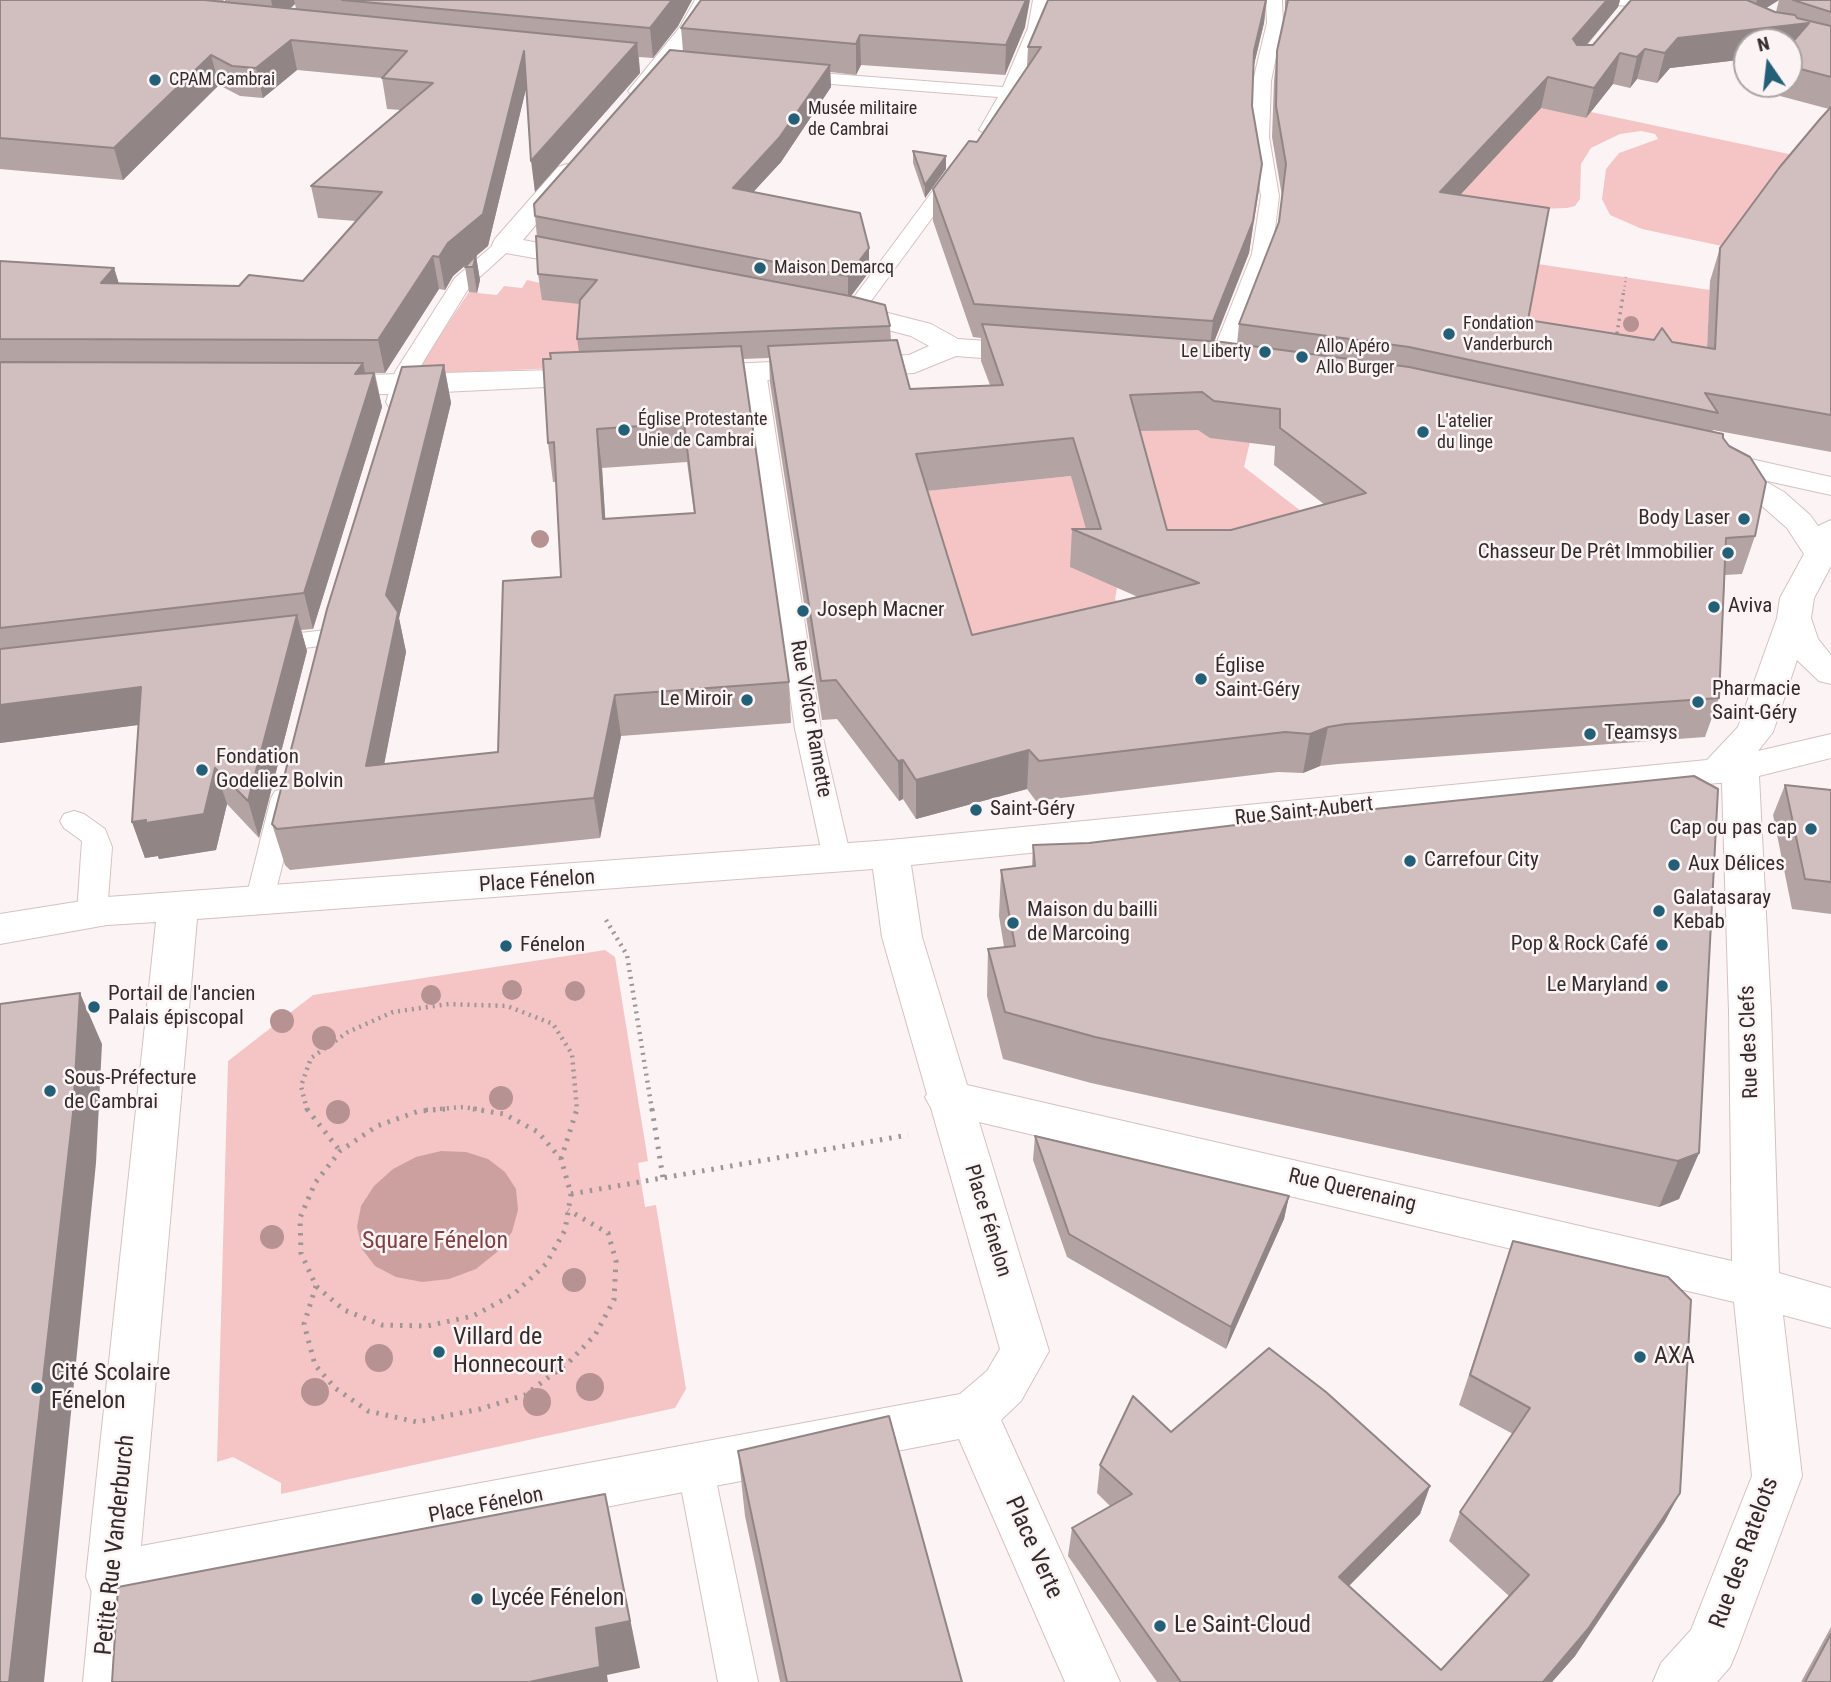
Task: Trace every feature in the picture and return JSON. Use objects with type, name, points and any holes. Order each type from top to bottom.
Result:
[{"type":"street","points":[[623,109],[668,65],[706,0]]},
{"type":"street","points":[[505,246],[586,151]]},
{"type":"street","points":[[505,246],[608,263]]},
{"type":"street","points":[[812,303],[921,330],[952,347],[1058,355]]},
{"type":"street","points":[[660,376],[915,364],[952,347]]},
{"type":"street","points":[[293,385],[402,385],[619,377]]},
{"type":"street","points":[[1733,779],[1755,732],[1794,618],[1797,598],[1822,558],[1799,522],[1773,499],[1690,454],[1831,485]]},
{"type":"street","points":[[1794,618],[1801,640],[1817,662],[1831,674]]},
{"type":"street","name":"Rue Saint-Aubert","points":[[890,854],[1733,779],[1831,746]]},
{"type":"street","name":"Rue des Clefs","points":[[1733,779],[1750,1012],[1756,1287]]},
{"type":"street","name":"Place Fénelon","points":[[0,929],[92,913],[890,854],[902,937],[1025,1351],[1004,1386],[972,1414],[112,1577]]},
{"type":"street","name":"Petite Rue Vanderburch","points":[[112,1577],[178,906]]},
{"type":"street","name":"Rue Querenaing","points":[[952,1112],[1756,1287],[1831,1308]]},
{"type":"street","name":"Rue des Ratelots","points":[[1680,1682],[1711,1648],[1777,1476],[1756,1287]]},
{"type":"street","name":"Place Verte","points":[[972,1414],[1093,1682]]},
{"type":"lane","points":[[853,312],[1001,112],[1036,28],[1041,0]]},
{"type":"lane","points":[[1218,368],[1262,254],[1270,196],[1260,136],[1262,80],[1275,23],[1274,0]]},
{"type":"lane","points":[[1619,22],[1626,1],[1686,9]]},
{"type":"lane","points":[[633,64],[668,65]]},
{"type":"lane","points":[[774,74],[1009,93]]},
{"type":"lane","points":[[390,425],[406,372],[462,282],[505,246]]},
{"type":"lane","name":"Rue Victor Ramette","points":[[755,373],[809,731],[837,858]]},
{"type":"lane","points":[[319,663],[334,611]]},
{"type":"lane","points":[[245,648],[326,638]]},
{"type":"lane","points":[[259,902],[292,769]]},
{"type":"lane","points":[[74,821],[94,836],[98,847],[92,913]]},
{"type":"lane","points":[[695,1466],[738,1682]]},
{"type":"lane","name":"Petite Rue Vanderburch","points":[[103,1682],[112,1577]]},
{"type":"path","points":[[1616,342],[1626,277]]},
{"type":"path","points":[[603,877],[605,918],[626,955],[663,1178]]},
{"type":"path","points":[[340,1151],[308,1113],[302,1086],[311,1058],[348,1032],[393,1012],[449,1004],[507,1006],[553,1024],[572,1054],[577,1109],[561,1159]]},
{"type":"path","points":[[463,1107],[504,1114],[538,1132],[561,1159],[568,1175],[571,1194],[565,1230],[546,1264],[514,1294],[473,1316],[427,1326],[382,1325],[344,1310],[316,1286],[301,1253],[300,1218],[314,1183],[340,1151],[377,1126],[419,1111],[463,1107]]},
{"type":"path","points":[[571,1194],[663,1178],[952,1112]]},
{"type":"path","points":[[316,1286],[304,1324],[315,1365],[335,1388],[368,1411],[417,1422],[480,1409],[525,1395],[569,1362],[595,1335],[614,1300],[616,1261],[608,1233],[568,1210]]},
{"type":"green space","points":[[1540,107],[1586,118],[1591,112],[1803,157],[1736,249],[1642,229],[1610,215],[1602,199],[1606,169],[1619,153],[1658,139],[1655,134],[1641,131],[1620,134],[1591,148],[1581,164],[1580,199],[1575,206],[1540,209],[1445,192]]},
{"type":"green space","points":[[1538,264],[1710,290],[1705,383],[1520,354]]},
{"type":"green space","points":[[527,280],[608,298],[581,367],[419,374],[416,371],[469,292],[497,295],[504,286],[522,288]]},
{"type":"green space","points":[[1185,425],[1252,434],[1244,467],[1336,538],[1117,588],[1115,599],[1125,609],[974,679],[916,492],[1071,476],[1127,432]]},
{"type":"green space","name":"Square Fénelon","points":[[605,950],[615,957],[648,1161],[638,1163],[645,1207],[656,1205],[686,1389],[675,1408],[281,1494],[281,1483],[233,1457],[217,1462],[228,1061],[313,995]]},
{"type":"shaded area","points":[[441,1151],[466,1152],[488,1159],[505,1172],[516,1189],[518,1210],[512,1232],[497,1252],[476,1269],[449,1279],[422,1282],[396,1277],[375,1266],[362,1249],[357,1227],[361,1206],[374,1186],[393,1169],[416,1157]]},
{"type":"building","points":[[0,0],[204,0],[637,43],[531,161],[524,51],[483,214],[448,243],[439,257],[433,256],[378,340],[0,339],[0,261],[114,268],[101,283],[239,286],[249,275],[303,281],[382,192],[311,186],[433,83],[382,78],[407,51],[291,40],[256,68],[232,66],[211,55],[114,148],[0,138]]},
{"type":"building","points":[[342,0],[672,0],[650,28]]},
{"type":"building","points":[[701,0],[1026,0],[1006,45],[860,35],[856,44],[681,28]]},
{"type":"building","points":[[1048,0],[1266,0],[1254,51],[1252,106],[1262,164],[1253,221],[1213,321],[974,304],[933,189],[969,141],[977,142],[1041,47],[1028,47]]},
{"type":"building","points":[[1288,0],[1607,0],[1573,39],[1577,45],[1593,45],[1631,0],[1747,0],[1775,12],[1831,26],[1831,77],[1803,70],[1803,30],[1809,23],[1765,28],[1733,28],[1733,32],[1678,38],[1665,53],[1645,49],[1637,57],[1620,53],[1594,88],[1548,77],[1440,192],[1549,208],[1528,320],[1654,340],[1662,328],[1672,342],[1715,349],[1720,248],[1779,168],[1831,107],[1831,415],[1705,393],[1718,413],[1409,347],[1239,324],[1279,222],[1286,164],[1276,106],[1277,51]]},
{"type":"building","points":[[1793,0],[1831,0],[1831,12]]},
{"type":"building","points":[[670,50],[830,65],[779,138],[733,188],[860,213],[869,248],[848,276],[535,216],[534,204]]},
{"type":"building","points":[[913,151],[946,156],[925,185]]},
{"type":"building","points":[[536,236],[850,296],[885,305],[890,326],[577,339],[580,300],[597,280],[538,274]]},
{"type":"building","points":[[476,255],[473,267],[465,267]]},
{"type":"building","points":[[982,324],[1222,342],[1409,367],[1723,434],[1729,446],[1750,457],[1766,482],[1755,536],[1726,538],[1719,698],[1346,724],[1310,734],[1285,732],[1039,761],[1029,750],[916,780],[903,760],[898,761],[836,680],[821,681],[768,346],[897,340],[910,389],[1003,385]],"holes":[[[1202,392],[1214,401],[1280,409],[1280,428],[1366,493],[1231,530],[1167,530],[1130,395]],[[1073,438],[1101,529],[1072,529],[1199,583],[972,635],[916,454]]]},
{"type":"building","points":[[741,346],[789,682],[615,695],[594,798],[277,829],[272,824],[327,609],[402,367],[444,365],[386,595],[398,612],[366,766],[498,752],[503,581],[561,577],[554,442],[548,443],[543,359],[551,359],[550,353]],"holes":[[[684,423],[695,513],[603,519],[597,429]]]},
{"type":"building","points":[[0,362],[363,363],[355,374],[374,373],[304,593],[0,628]]},
{"type":"building","points":[[297,615],[248,801],[215,768],[204,814],[146,823],[146,820],[132,822],[141,687],[0,705],[0,649]]},
{"type":"building","points":[[1694,776],[1718,789],[1699,1153],[1678,1161],[1095,1037],[1005,1012],[988,949],[1015,946],[1001,870],[1035,866],[1033,845],[1089,843],[1317,815]]},
{"type":"building","points":[[1785,785],[1831,790],[1831,882],[1805,879]]},
{"type":"building","points":[[80,993],[73,1113],[9,1682],[0,1682],[0,1004]]},
{"type":"building","points":[[1035,1136],[1289,1196],[1231,1327],[1069,1234]]},
{"type":"building","points":[[1513,1241],[1668,1277],[1691,1300],[1680,1493],[1588,1629],[1543,1682],[1181,1682],[1072,1528],[1132,1494],[1100,1465],[1133,1396],[1171,1432],[1269,1348],[1326,1392],[1430,1486],[1339,1577],[1441,1670],[1529,1575],[1460,1512],[1530,1408],[1470,1375]]},
{"type":"building","points":[[889,1416],[962,1682],[787,1682],[738,1451]]},
{"type":"building","name":"Lycée Fénelon","points":[[605,1494],[630,1621],[596,1628],[600,1667],[529,1682],[112,1682],[118,1587]]},
{"type":"building","points":[[1831,1634],[1831,1682],[1805,1682]]},
{"type":"place","name":"CPAM Cambrai","points":[[155,80]]},
{"type":"place","name":"Musée militaire de Cambrai","points":[[794,119]]},
{"type":"place","name":"Maison Demarcq","points":[[760,268]]},
{"type":"place","name":"Fondation Vanderburch","points":[[1449,334]]},
{"type":"place","name":"Le Liberty","points":[[1265,352]]},
{"type":"place","name":"Allo Apéro Allo Burger","points":[[1302,357]]},
{"type":"place","name":"Église Protestante Unie de Cambrai","points":[[624,430]]},
{"type":"place","name":"L'atelier du linge","points":[[1423,432]]},
{"type":"place","name":"Body Laser","points":[[1744,519]]},
{"type":"place","name":"Chasseur De Prêt Immobilier","points":[[1728,553]]},
{"type":"place","name":"Aviva","points":[[1714,607]]},
{"type":"place","name":"Joseph Macner","points":[[803,611]]},
{"type":"place","name":"Église Saint-Géry","points":[[1201,679]]},
{"type":"place","name":"Le Miroir","points":[[747,700]]},
{"type":"place","name":"Pharmacie Saint-Géry","points":[[1698,702]]},
{"type":"place","name":"Teamsys","points":[[1590,734]]},
{"type":"place","name":"Fondation Godeliez Bolvin","points":[[202,770]]},
{"type":"place","name":"Saint-Géry","points":[[976,810]]},
{"type":"place","name":"Cap ou pas cap","points":[[1811,829]]},
{"type":"place","name":"Carrefour City","points":[[1410,861]]},
{"type":"place","name":"Aux Délices","points":[[1674,865]]},
{"type":"place","name":"Galatasaray Kebab","points":[[1659,911]]},
{"type":"place","name":"Maison du bailli de Marcoing","points":[[1013,923]]},
{"type":"place","name":"Pop & Rock Café","points":[[1662,945]]},
{"type":"place","name":"Fénelon","points":[[506,946]]},
{"type":"place","name":"Le Maryland","points":[[1662,986]]},
{"type":"place","name":"Portail de l'ancien Palais épiscopal","points":[[94,1007]]},
{"type":"place","name":"Sous-Préfecture de Cambrai","points":[[50,1091]]},
{"type":"place","name":"Villard de Honnecourt","points":[[439,1352]]},
{"type":"place","name":"AXA","points":[[1640,1357]]},
{"type":"place","name":"Cité Scolaire Fénelon","points":[[37,1388]]},
{"type":"place","name":"Lycée Fénelon","points":[[477,1599]]},
{"type":"place","name":"Le Saint-Cloud","points":[[1160,1626]]}]
